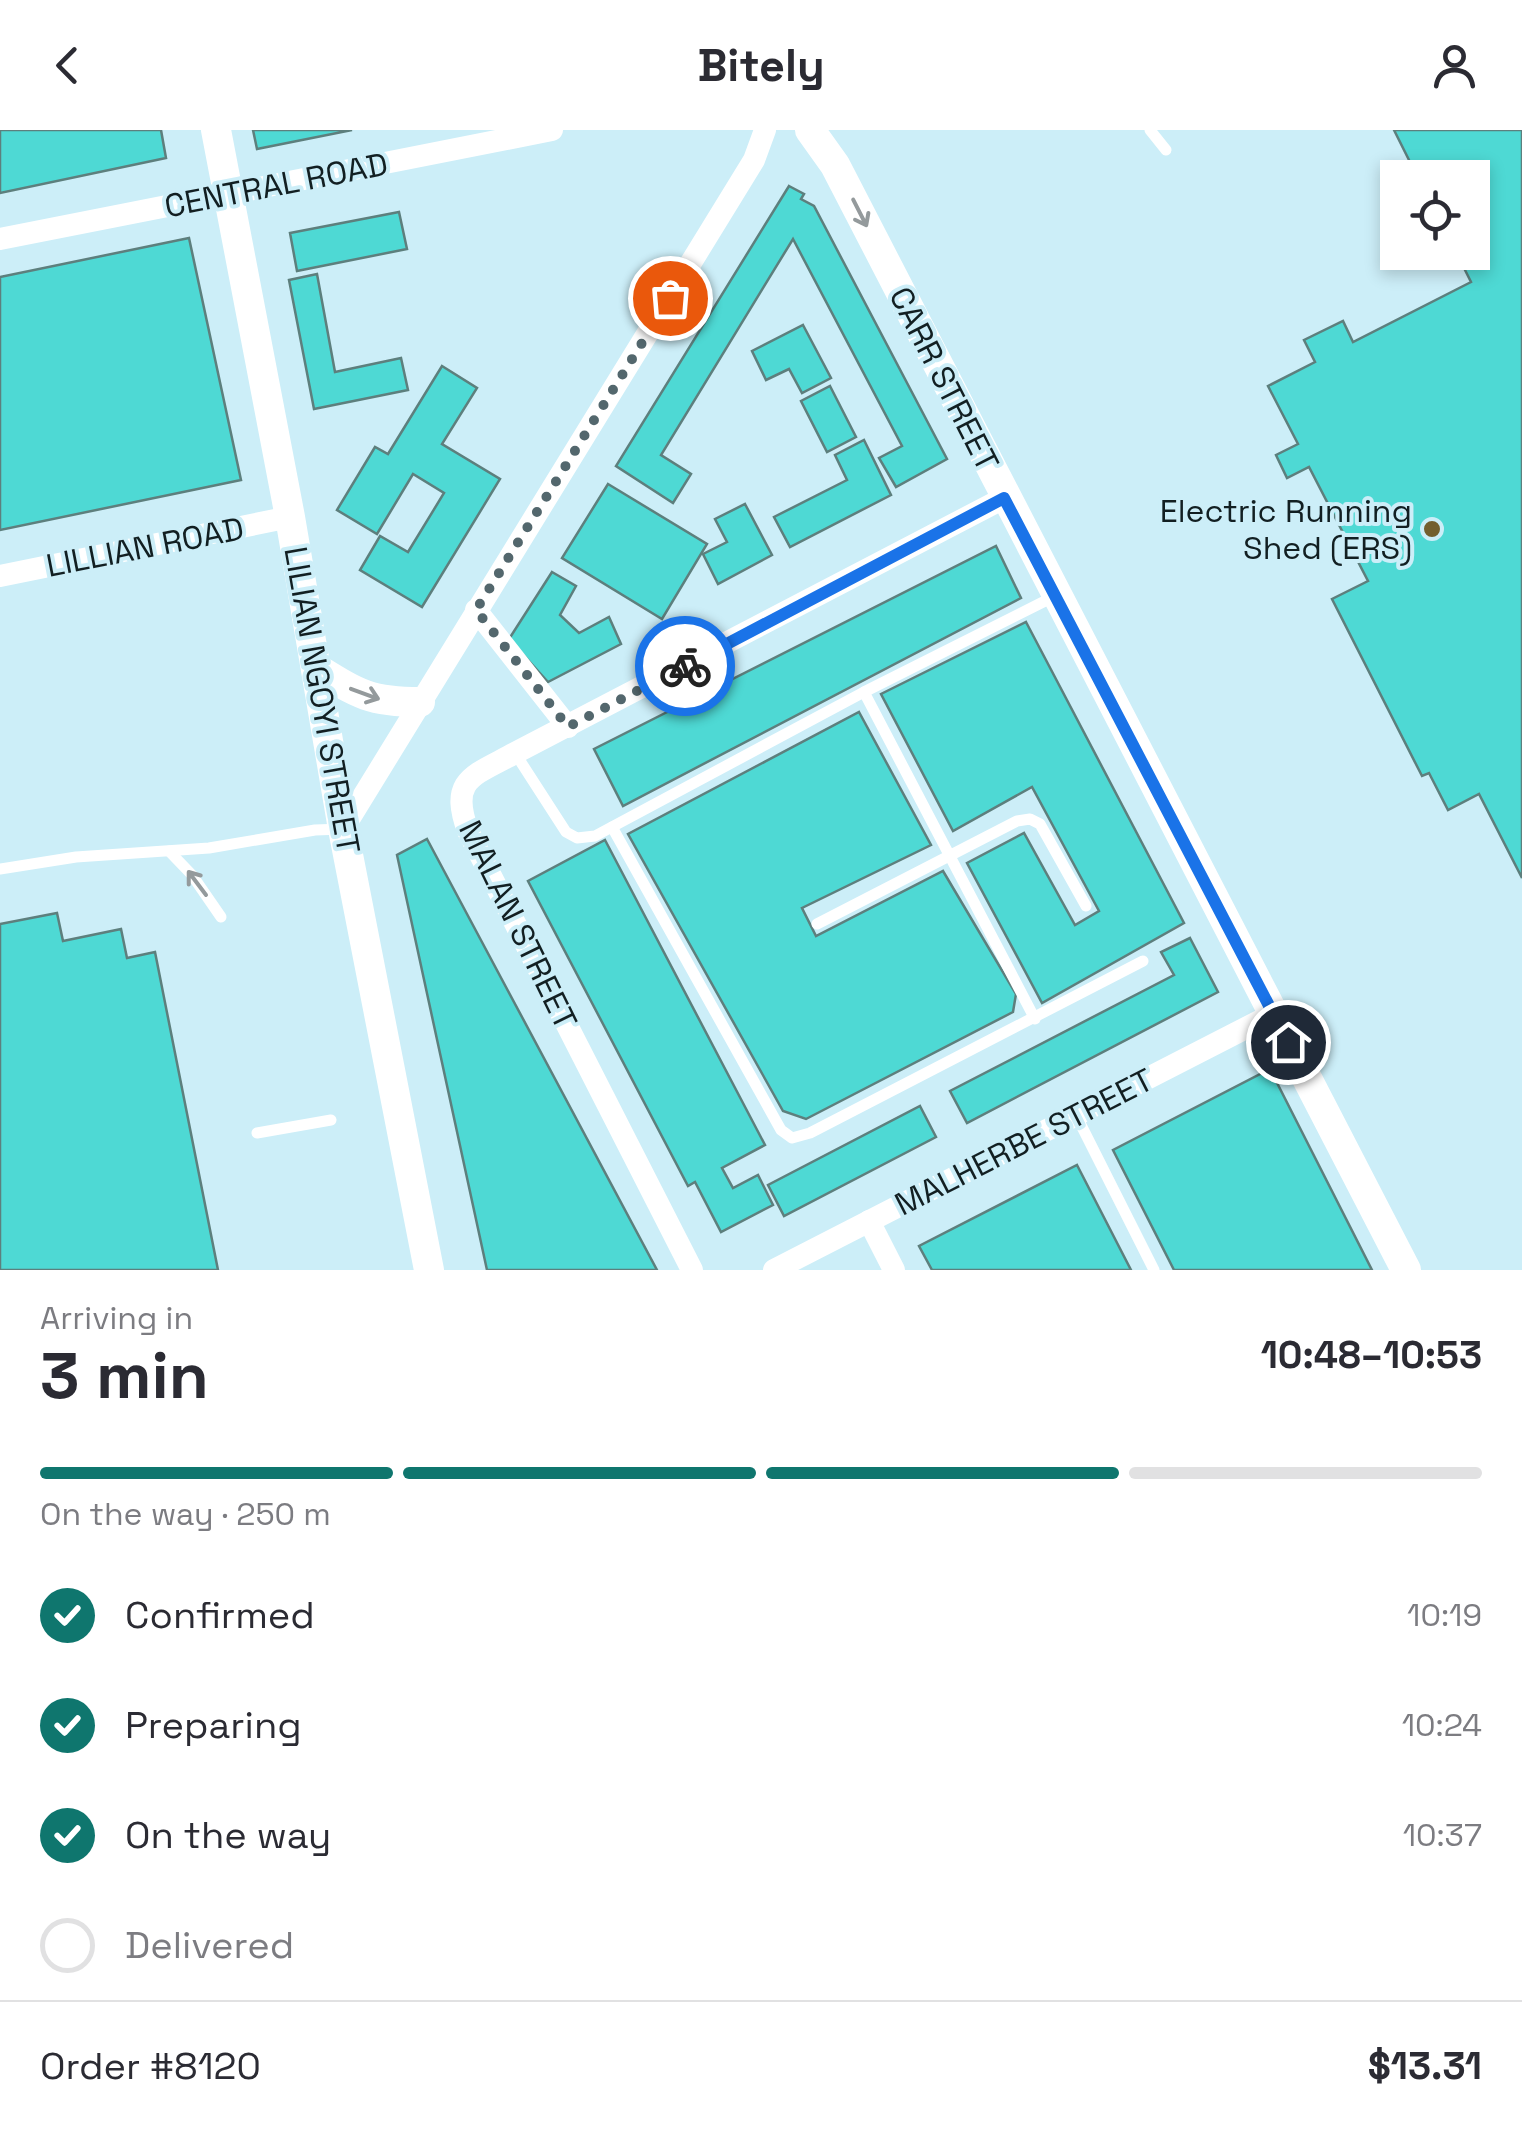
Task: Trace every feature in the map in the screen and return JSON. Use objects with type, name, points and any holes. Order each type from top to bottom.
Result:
[{"type":"street","name":"LILIAN NGOYI STREET","points":[[216,130],[290,517],[343,829],[429,1270]]},
{"type":"street","points":[[343,829],[754,160],[765,130]]},
{"type":"street","name":"CARR STREET","points":[[810,130],[835,165],[995,503],[1055,596],[1406,1270]]},
{"type":"street","name":"CENTRAL ROAD","points":[[0,240],[539,131]]},
{"type":"street","name":"MALAN STREET","points":[[692,1270],[468,832],[459,806],[464,786],[474,775],[995,503]]},
{"type":"street","name":"LILLIAN ROAD","points":[[0,576],[290,517]]},
{"type":"street","points":[[476,610],[568,727]]},
{"type":"street","points":[[316,668],[374,700],[420,702]]},
{"type":"street","name":"MALHERBE STREET","points":[[774,1270],[1273,1014]]},
{"type":"street","points":[[869,1221],[894,1270]]},
{"type":"lane","points":[[1150,130],[1166,150]]},
{"type":"lane","points":[[515,754],[566,832],[577,838],[595,836],[864,692],[1055,596]]},
{"type":"lane","points":[[864,692],[1035,1018]]},
{"type":"lane","points":[[818,924],[949,854],[1017,821],[1030,819],[1040,824],[1086,906]]},
{"type":"lane","points":[[612,827],[781,1130],[792,1138],[810,1133],[1143,962]]},
{"type":"lane","points":[[0,869],[76,856],[170,851],[343,829]]},
{"type":"lane","points":[[170,851],[192,874],[221,917]]},
{"type":"lane","points":[[1076,1115],[1154,1270]]},
{"type":"lane","points":[[258,1133],[331,1120]]},
{"type":"building","points":[[0,130],[161,130],[166,158],[0,193]]},
{"type":"building","points":[[253,130],[352,130],[257,149]]},
{"type":"building","name":"Electric Running Shed (ERS)","points":[[1394,130],[1522,130],[1522,878],[1479,794],[1448,810],[1429,773],[1422,776],[1332,599],[1368,581],[1309,467],[1287,478],[1276,455],[1298,444],[1268,386],[1315,362],[1304,340],[1343,321],[1353,342],[1471,282],[1465,270],[1490,270],[1490,160],[1409,160]]},
{"type":"building","points":[[789,186],[804,194],[801,199],[814,206],[947,459],[896,487],[879,458],[902,446],[793,239],[661,455],[691,474],[673,503],[616,466]]},
{"type":"building","points":[[399,212],[407,249],[297,271],[290,233]]},
{"type":"building","points":[[189,238],[241,480],[0,530],[0,277]]},
{"type":"building","points":[[317,274],[335,372],[401,358],[408,390],[314,409],[289,280]]},
{"type":"building","points":[[803,325],[831,378],[802,393],[789,369],[766,380],[752,351]]},
{"type":"building","points":[[442,366],[477,388],[442,444],[500,479],[422,607],[360,570],[380,536],[408,552],[444,493],[413,474],[377,534],[337,510],[375,447],[388,454]]},
{"type":"building","points":[[830,386],[856,437],[827,452],[801,401]]},
{"type":"building","points":[[864,440],[891,495],[790,547],[774,517],[847,480],[835,455]]},
{"type":"building","points":[[608,484],[707,544],[662,619],[562,558]]},
{"type":"building","points":[[745,504],[772,555],[718,584],[703,554],[727,542],[715,519]]},
{"type":"building","points":[[996,546],[1021,598],[623,806],[594,749]]},
{"type":"building","points":[[552,572],[576,586],[560,615],[579,633],[609,617],[621,644],[548,682],[509,639]]},
{"type":"building","points":[[1026,622],[1184,923],[1042,1003],[967,863],[1024,833],[1075,925],[1099,911],[1032,787],[953,831],[881,694]]},
{"type":"building","points":[[859,712],[931,845],[802,908],[816,936],[943,871],[1016,994],[1013,1012],[806,1119],[783,1111],[628,834]]},
{"type":"building","points":[[427,839],[657,1270],[487,1270],[397,855]]},
{"type":"building","points":[[605,840],[765,1145],[722,1168],[733,1188],[758,1175],[773,1205],[721,1232],[695,1182],[688,1186],[528,881]]},
{"type":"building","points":[[57,913],[63,941],[121,929],[127,958],[155,952],[218,1270],[0,1270],[0,924]]},
{"type":"building","points":[[1190,938],[1218,992],[967,1123],[950,1091],[1174,975],[1161,952]]},
{"type":"building","points":[[1270,1069],[1372,1270],[1174,1270],[1113,1150]]},
{"type":"building","points":[[920,1106],[936,1137],[784,1216],[768,1185]]},
{"type":"building","points":[[1077,1165],[1131,1270],[932,1270],[919,1246]]},
{"type":"way so far","points":[[670,298],[476,610],[568,727],[685,666]]},
{"type":"place","name":"Electric Running Shed (ERS)","points":[[1432,529]]},
{"type":"route","points":[[685,666],[1004,498],[1288,1042]]}]
